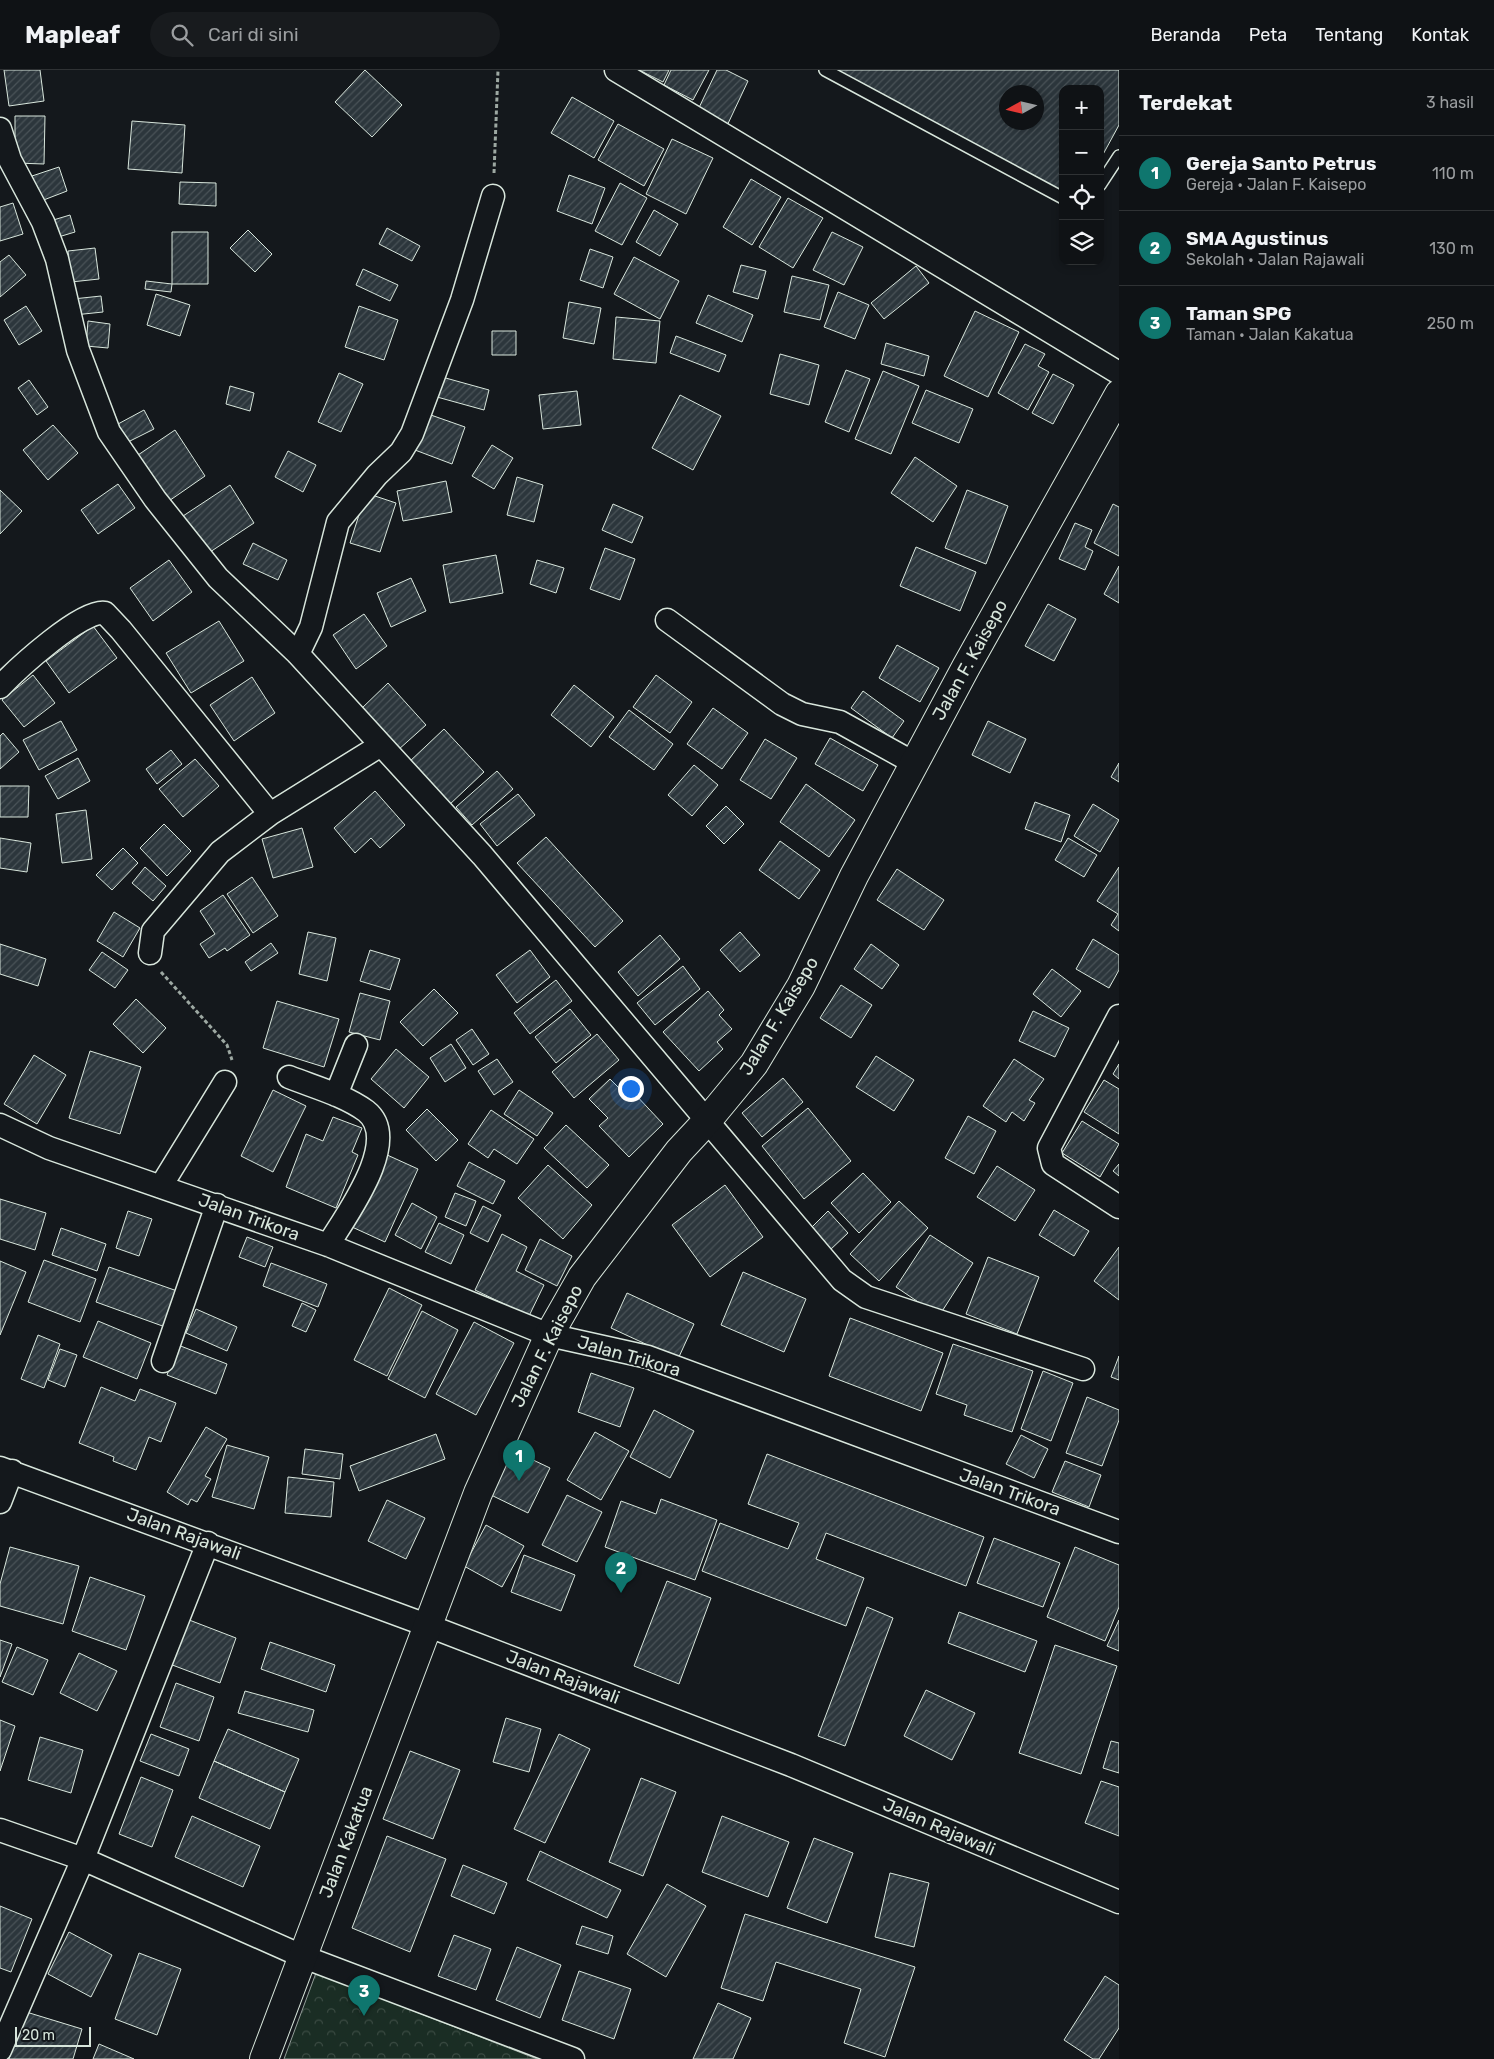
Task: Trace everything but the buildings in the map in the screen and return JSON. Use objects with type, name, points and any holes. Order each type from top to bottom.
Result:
[{"type":"street","points":[[616,70],[1119,372]]},
{"type":"street","points":[[0,129],[10,160],[43,222],[57,259],[78,350],[109,432],[155,499],[218,578],[298,654],[482,855],[842,1280],[866,1297],[1083,1369]]},
{"type":"street","points":[[298,654],[311,627],[338,522],[377,475],[401,452],[412,434],[462,300],[493,196]]},
{"type":"street","name":"Jalan F. Kaisepo","points":[[429,1626],[478,1493],[550,1335],[582,1277],[679,1150],[707,1121],[754,1064],[801,986],[854,876],[914,763],[1119,394]]},
{"type":"street","points":[[0,687],[75,623],[92,614],[105,613],[121,630],[270,814]]},
{"type":"street","points":[[667,620],[782,704],[802,714],[840,722],[914,763]]},
{"type":"street","points":[[150,953],[153,931],[220,852],[270,814],[381,745]]},
{"type":"street","points":[[1119,1016],[1049,1148],[1053,1164],[1119,1207]]},
{"type":"street","points":[[336,1095],[356,1045]]},
{"type":"street","points":[[288,1077],[336,1095],[367,1112],[377,1125],[379,1147],[362,1189],[328,1245]]},
{"type":"street","points":[[161,1186],[225,1082]]},
{"type":"street","name":"Jalan Trikora","points":[[0,1125],[49,1148],[328,1245],[550,1335],[648,1357],[1119,1532]]},
{"type":"street","points":[[163,1361],[217,1205]]},
{"type":"street","points":[[0,1502],[6,1469]]},
{"type":"street","name":"Jalan Rajawali","points":[[6,1469],[429,1626],[790,1765],[1119,1902]]},
{"type":"street","points":[[0,2050],[84,1859],[208,1543]]},
{"type":"street","name":"Jalan Kakatua","points":[[264,2059],[429,1626]]},
{"type":"street","points":[[0,1830],[84,1859],[304,1957],[573,2059]]},
{"type":"lane","points":[[825,70],[1059,196]]},
{"type":"lane","points":[[1104,179],[1119,156]]},
{"type":"path","points":[[493,196],[498,70]]},
{"type":"path","points":[[150,953],[156,966],[227,1045],[233,1071],[225,1082]]},
{"type":"green space","points":[[316,1973],[537,2059],[284,2059]]},
{"type":"place","name":"Gereja Santo Petrus","points":[[519,1481]]},
{"type":"place","name":"SMA Agustinus","points":[[621,1593]]},
{"type":"place","name":"Taman SPG","points":[[364,2016]]}]
